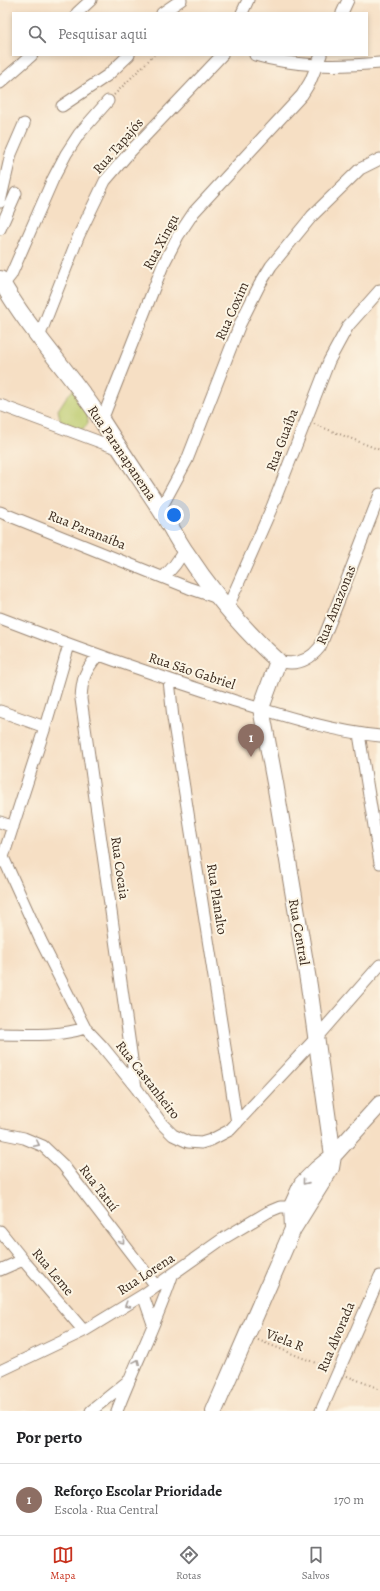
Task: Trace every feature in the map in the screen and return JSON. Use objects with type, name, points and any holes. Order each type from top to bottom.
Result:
[{"type":"street","points":[[78,12],[91,0]]},
{"type":"street","points":[[163,12],[181,0]]},
{"type":"street","points":[[242,12],[248,0]]},
{"type":"street","points":[[342,12],[348,0]]},
{"type":"street","points":[[0,83],[31,56]]},
{"type":"street","points":[[62,106],[108,74],[128,56]]},
{"type":"street","name":"Rua Tapajós","points":[[39,337],[79,235],[105,181],[219,56]]},
{"type":"street","points":[[259,56],[280,62],[316,66],[380,63]]},
{"type":"street","name":"Rua Xingu","points":[[102,420],[163,265],[178,236],[194,212],[302,95],[310,82],[321,56]]},
{"type":"street","points":[[2,282],[11,275],[53,178],[66,154],[79,134],[108,101]]},
{"type":"street","points":[[0,202],[11,154],[24,124]]},
{"type":"street","name":"Rua Coxim","points":[[160,510],[187,460],[240,324],[260,284],[272,266],[312,216],[360,169],[380,159]]},
{"type":"street","points":[[0,229],[16,193]]},
{"type":"street","name":"Rua Paranapanema","points":[[2,282],[39,337],[67,371],[102,420],[184,550],[223,604],[258,643],[278,661]]},
{"type":"street","name":"Rua Guaíba","points":[[223,604],[272,507],[320,382],[340,339],[348,326],[380,290]]},
{"type":"street","points":[[0,405],[119,449]]},
{"type":"street","name":"Rua Amazonas","points":[[278,661],[296,663],[315,654],[320,647],[337,607],[380,494]]},
{"type":"street","name":"Rua Paranaíba","points":[[0,512],[164,577],[223,604]]},
{"type":"street","points":[[164,577],[177,563],[184,550]]},
{"type":"street","name":"Rua São Gabriel","points":[[0,618],[69,645],[169,680],[318,725],[359,734],[379,734]]},
{"type":"street","points":[[1,860],[46,727],[69,645]]},
{"type":"street","name":"Rua Cocaia","points":[[98,655],[84,674],[81,699],[137,1089]]},
{"type":"street","points":[[261,708],[278,661]]},
{"type":"street","name":"Rua Planalto","points":[[169,680],[174,725],[237,1122]]},
{"type":"street","name":"Rua Central","points":[[261,708],[309,986],[333,1156]]},
{"type":"street","points":[[0,711],[46,727]]},
{"type":"street","points":[[359,734],[378,837],[380,863]]},
{"type":"street","points":[[0,822],[13,827]]},
{"type":"street","name":"Rua Castanheiro","points":[[1,860],[85,1028],[102,1046],[137,1089],[162,1124],[173,1135],[188,1142],[201,1143],[211,1140],[222,1135],[237,1122],[316,1038],[380,966]]},
{"type":"street","points":[[0,1034],[53,1035],[85,1028]]},
{"type":"street","points":[[214,1411],[248,1336],[293,1229],[299,1207],[331,1168],[333,1156],[380,1104]]},
{"type":"street","name":"Rua Tatuí","points":[[0,1133],[24,1138],[43,1146],[63,1165],[156,1286]]},
{"type":"street","name":"Rua Lorena","points":[[0,1371],[84,1331],[143,1295],[222,1240],[268,1212],[280,1207],[299,1207]]},
{"type":"street","name":"Rua Leme","points":[[0,1231],[84,1331]]},
{"type":"street","points":[[0,1270],[23,1260]]},
{"type":"street","points":[[117,1411],[128,1381],[163,1302],[172,1276]]},
{"type":"street","name":"Rua Alvorada","points":[[321,1411],[380,1276]]},
{"type":"street","points":[[143,1295],[153,1324]]},
{"type":"street","points":[[91,1411],[128,1381]]},
{"type":"path","points":[[108,101],[153,56]]},
{"type":"path","points":[[306,421],[380,450]]},
{"type":"path","name":"Viela R","points":[[248,1336],[380,1389]]},
{"type":"green space","points":[[75,388],[87,408],[88,424],[78,433],[61,423],[58,410],[67,396]]},
{"type":"place","name":"Reforço Escolar Prioridade","points":[[251,757]]}]
